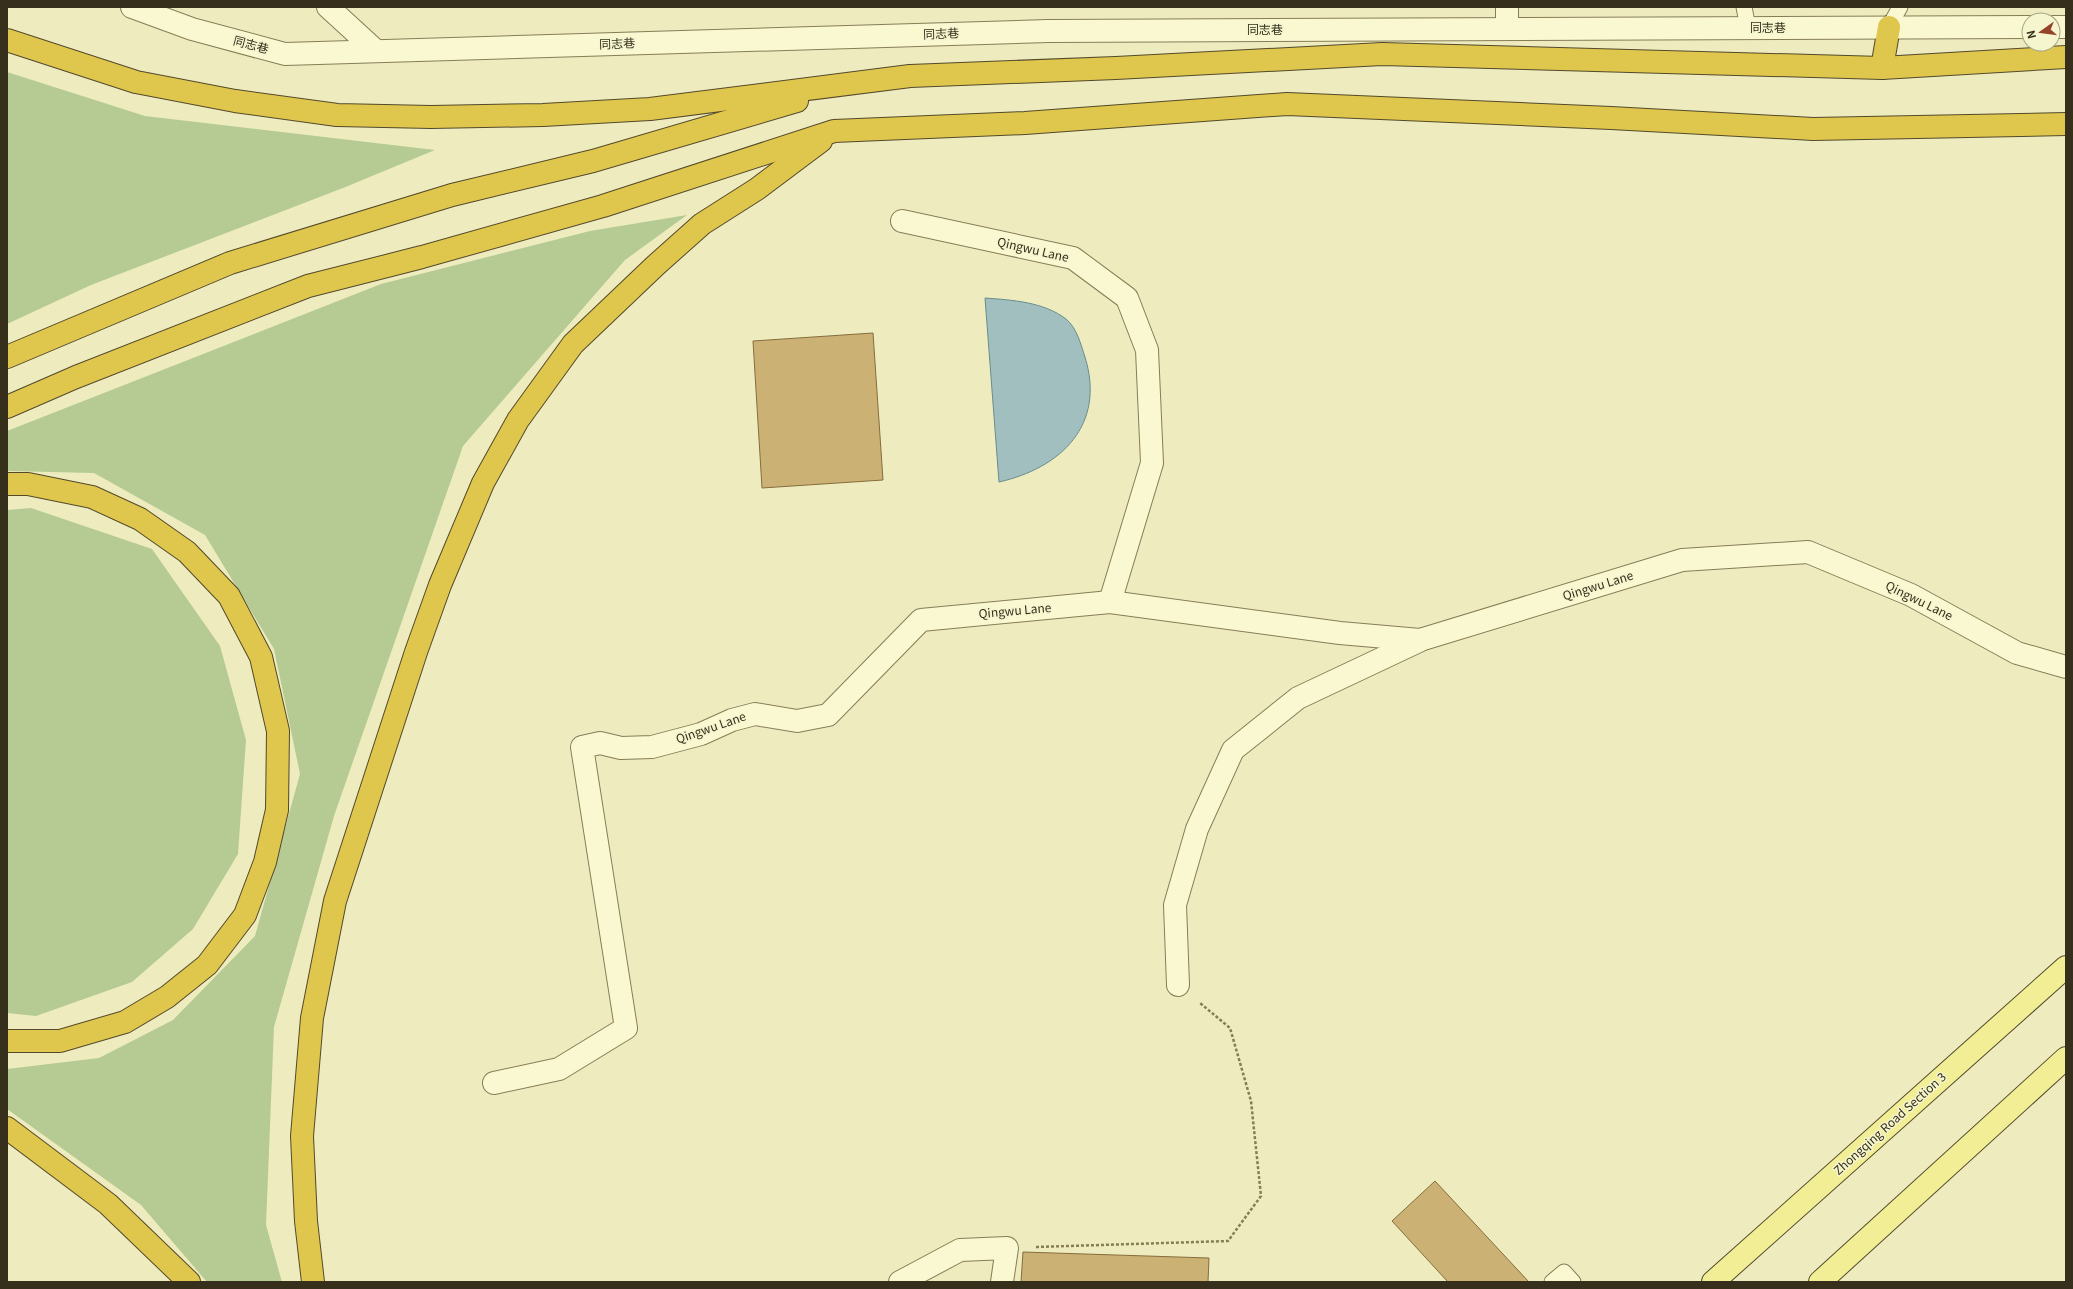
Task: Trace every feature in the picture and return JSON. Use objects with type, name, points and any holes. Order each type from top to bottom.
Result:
[{"type":"highway","points":[[1882,68],[1889,27]]},
{"type":"highway","points":[[7,40],[136,82],[235,100],[337,115],[431,117],[528,116],[650,109],[910,76],[1116,68],[1382,54],[1882,68],[2066,57]]},
{"type":"highway","points":[[7,357],[230,263],[452,196],[593,161],[863,82]]},
{"type":"highway","points":[[7,407],[76,377],[308,286],[422,257],[603,206],[834,131],[1025,123],[1287,104],[1603,118],[1813,130],[2066,124]]},
{"type":"highway","points":[[313,1282],[306,1221],[302,1136],[312,1018],[335,901],[416,652],[440,585],[483,483],[518,420],[573,344],[656,265],[702,224],[757,189],[834,131]]},
{"type":"highway","points":[[7,484],[28,484],[92,497],[140,519],[186,552],[229,596],[262,657],[278,731],[276,810],[265,862],[245,915],[207,965],[167,997],[125,1022],[60,1041],[7,1041]]},
{"type":"highway","points":[[7,1128],[108,1204],[188,1282]]},
{"type":"main road","name":"Zhongqing Road Section 3","points":[[1713,1282],[2066,967]]},
{"type":"main road","points":[[1820,1282],[2066,1058]]},
{"type":"street","name":"同志巷","points":[[132,7],[192,29],[285,54],[375,50],[496,48],[1048,31],[2021,27]]},
{"type":"street","points":[[328,7],[375,50]]},
{"type":"street","points":[[1507,7],[1508,29]]},
{"type":"street","name":"Qingwu Lane","points":[[902,222],[1073,258],[1127,298],[1147,350],[1152,463],[1110,602]]},
{"type":"street","name":"Qingwu Lane","points":[[494,1083],[559,1069],[626,1028],[582,747],[600,743],[621,748],[652,747],[701,734],[732,720],[755,714],[797,721],[828,715],[921,620],[1110,602],[1340,633],[1420,640],[1682,560],[1808,552],[1911,595],[2017,653],[2066,667]]},
{"type":"street","points":[[1178,985],[1175,905],[1197,829],[1233,750],[1298,698],[1420,640]]},
{"type":"street","points":[[900,1282],[960,1250],[1007,1248],[1002,1282]]},
{"type":"lane","points":[[1744,7],[1748,28]]},
{"type":"lane","points":[[1889,27],[1900,7]]},
{"type":"lane","points":[[1552,1282],[1564,1272],[1573,1282]]},
{"type":"path","points":[[1007,1248],[1228,1241],[1261,1196],[1251,1100],[1230,1028],[1178,985]]},
{"type":"green space","points":[[7,72],[145,116],[435,150],[343,188],[91,285],[7,324]]},
{"type":"green space","points":[[687,215],[625,260],[463,446],[334,816],[274,1027],[266,1225],[282,1282],[207,1282],[141,1205],[7,1109],[7,1069],[99,1058],[173,1020],[255,936],[300,774],[274,649],[205,535],[94,473],[7,471],[7,431],[381,284],[590,231]]},
{"type":"green space","points":[[31,508],[152,549],[220,646],[246,740],[238,854],[193,929],[132,982],[36,1016],[7,1013],[7,510]]},
{"type":"water","points":[[985,298],[1017,301],[1038,305],[1057,313],[1066,319],[1073,327],[1080,342],[1090,381],[1089,403],[1083,423],[1073,440],[1059,454],[1042,466],[999,482]]},
{"type":"building","points":[[873,333],[883,480],[762,488],[753,341]]},
{"type":"building","points":[[1435,1181],[1529,1282],[1448,1282],[1392,1221]]},
{"type":"building","points":[[1023,1252],[1209,1258],[1208,1282],[1021,1282]]}]
